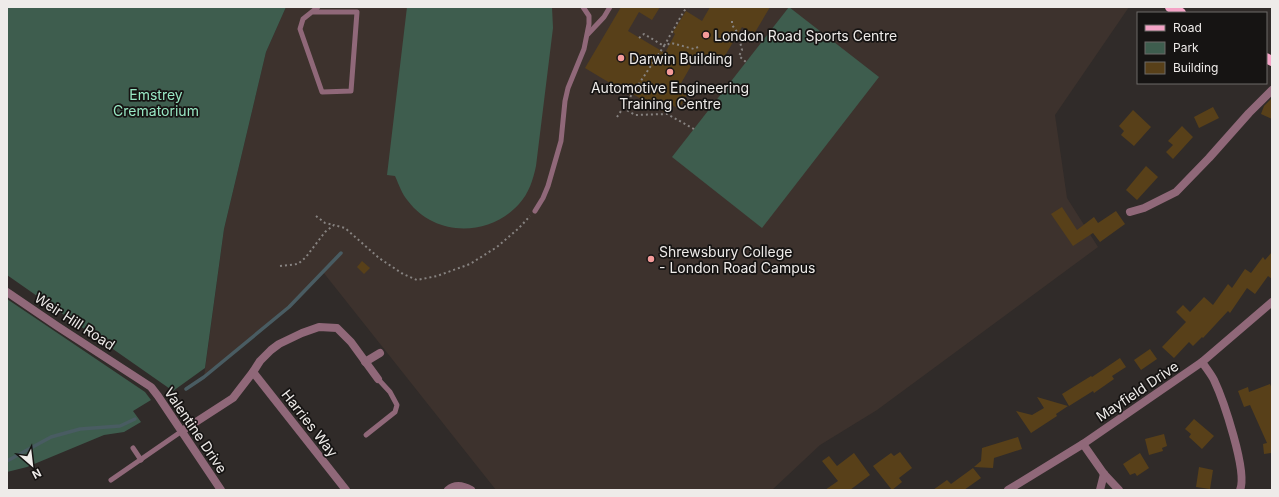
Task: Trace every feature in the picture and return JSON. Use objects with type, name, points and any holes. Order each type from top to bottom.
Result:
[{"type":"main road","points":[[1170,7],[1179,12]]},
{"type":"street","points":[[1130,212],[1144,208],[1176,192],[1272,90]]},
{"type":"street","name":"Weir Hill Road","points":[[7,292],[128,372]]},
{"type":"street","name":"Mayfield Drive","points":[[1008,490],[1083,444],[1202,362],[1272,302]]},
{"type":"street","points":[[182,431],[233,398],[254,372],[260,361],[271,350],[302,332],[319,326],[337,328],[351,342],[378,379]]},
{"type":"street","points":[[365,362],[380,353]]},
{"type":"street","points":[[1202,362],[1214,380],[1230,426],[1240,463],[1242,485],[1240,490]]},
{"type":"street","name":"Valentine Drive","points":[[128,372],[151,387],[221,490]]},
{"type":"street","name":"Harries Way","points":[[254,372],[346,490]]},
{"type":"street","points":[[1083,444],[1104,474],[1119,490]]},
{"type":"street","points":[[1100,490],[1104,474]]},
{"type":"street","points":[[448,490],[461,486],[471,490]]},
{"type":"lane","points":[[312,12],[357,12],[351,91],[322,92],[300,30],[302,19],[318,7]]},
{"type":"lane","points":[[534,211],[543,198],[548,186],[561,141],[568,88],[584,49],[588,34],[589,16],[583,7]]},
{"type":"lane","points":[[588,34],[604,17],[610,7]]},
{"type":"lane","points":[[366,434],[395,412],[397,405],[390,392],[378,379]]},
{"type":"lane","points":[[111,480],[182,431]]},
{"type":"lane","points":[[133,448],[141,460]]},
{"type":"path","points":[[617,117],[688,7]]},
{"type":"path","points":[[732,21],[732,25],[738,33],[742,50],[739,56],[746,62]]},
{"type":"path","points":[[639,38],[644,34],[664,46]]},
{"type":"path","points":[[664,46],[671,43],[694,49],[698,47]]},
{"type":"path","points":[[624,108],[635,115],[667,114],[694,129]]},
{"type":"path","points":[[316,216],[325,223],[345,228],[379,258],[403,274],[417,280],[437,276],[470,264],[497,247],[519,228],[534,211]]},
{"type":"path","points":[[280,266],[298,264],[306,257],[325,232],[334,225]]},
{"type":"shaded area","name":"Shrewsbury College - London Road Campus","points":[[286,7],[1129,7],[1055,115],[1067,198],[1098,247],[877,410],[820,445],[772,490],[496,490],[323,272],[289,307],[204,377],[224,229],[266,52]]},
{"type":"green space","name":"Emstrey Crematorium","points":[[7,7],[286,7],[266,52],[224,229],[205,368],[173,391],[7,275]]},
{"type":"green space","points":[[407,7],[552,7],[553,28],[536,166],[528,191],[519,204],[507,215],[493,223],[478,227],[462,228],[447,226],[433,221],[419,213],[408,201],[395,176],[387,175]]},
{"type":"green space","points":[[789,7],[879,77],[762,228],[672,157]]},
{"type":"green space","points":[[7,299],[145,392],[151,400],[133,411],[141,422],[124,432],[104,435],[27,467],[7,472]]},
{"type":"building","points":[[621,7],[660,7],[652,20],[639,12],[628,31],[665,53],[675,34],[673,32],[686,11],[702,21],[710,7],[770,7],[754,34],[742,27],[720,64],[699,52],[680,85],[689,91],[679,109],[669,103],[664,112],[631,93],[630,95],[585,68]]},
{"type":"building","points":[[1272,98],[1272,119],[1261,114],[1264,106]]},
{"type":"building","points":[[1213,107],[1219,118],[1199,128],[1194,117]]},
{"type":"building","points":[[1133,110],[1151,127],[1134,146],[1121,135],[1124,131],[1119,126]]},
{"type":"building","points":[[1182,126],[1193,137],[1173,159],[1166,152],[1173,145],[1168,141]]},
{"type":"building","points":[[1146,166],[1158,177],[1137,200],[1126,190]]},
{"type":"building","points":[[1062,207],[1077,230],[1094,217],[1098,223],[1116,211],[1125,224],[1100,242],[1093,233],[1073,246],[1051,214]]},
{"type":"building","points":[[1272,252],[1272,279],[1268,276],[1255,294],[1247,288],[1230,313],[1228,311],[1203,338],[1202,337],[1193,346],[1189,342],[1174,358],[1162,347],[1186,322],[1176,312],[1183,305],[1190,312],[1204,297],[1213,305],[1228,284],[1232,288],[1245,269],[1251,273],[1263,257],[1265,260]]},
{"type":"building","points":[[362,261],[370,268],[364,274],[357,267]]},
{"type":"building","points":[[1150,349],[1157,359],[1141,370],[1134,360]]},
{"type":"building","points":[[1120,358],[1126,367],[1112,376],[1114,379],[1094,393],[1093,391],[1069,406],[1062,394],[1091,376],[1092,377]]},
{"type":"building","points":[[1270,384],[1272,389],[1272,456],[1271,453],[1264,454],[1263,444],[1267,443],[1250,405],[1244,407],[1238,391],[1248,387],[1249,392]]},
{"type":"building","points":[[1037,397],[1068,406],[1056,414],[1057,416],[1031,433],[1016,411],[1032,415],[1044,408]]},
{"type":"building","points":[[1194,419],[1214,436],[1202,449],[1189,437],[1191,434],[1185,429]]},
{"type":"building","points":[[1164,434],[1167,446],[1162,448],[1163,451],[1149,455],[1145,439]]},
{"type":"building","points":[[1018,437],[1022,449],[994,458],[993,468],[974,467],[981,461],[982,448]]},
{"type":"building","points":[[900,452],[912,468],[899,478],[902,482],[892,490],[873,466],[891,453],[894,456]]},
{"type":"building","points":[[854,453],[870,475],[850,490],[825,490],[838,481],[822,461],[829,456],[837,466]]},
{"type":"building","points":[[1140,453],[1149,468],[1137,476],[1135,473],[1130,475],[1123,464]]},
{"type":"building","points":[[1199,467],[1213,470],[1210,489],[1196,487]]},
{"type":"building","points":[[973,468],[981,478],[964,490],[933,490],[947,480],[951,484]]},
{"type":"waterway","points":[[186,389],[204,377],[289,307],[341,253]]},
{"type":"waterway","points":[[7,461],[51,437],[80,429],[120,426],[135,419]]},
{"type":"place","name":"London Road Sports Centre","points":[[706,35]]},
{"type":"place","name":"Darwin Building","points":[[621,58]]},
{"type":"place","name":"Automotive Engineering Training Centre","points":[[670,72]]},
{"type":"place","name":"Shrewsbury College - London Road Campus","points":[[651,259]]}]
